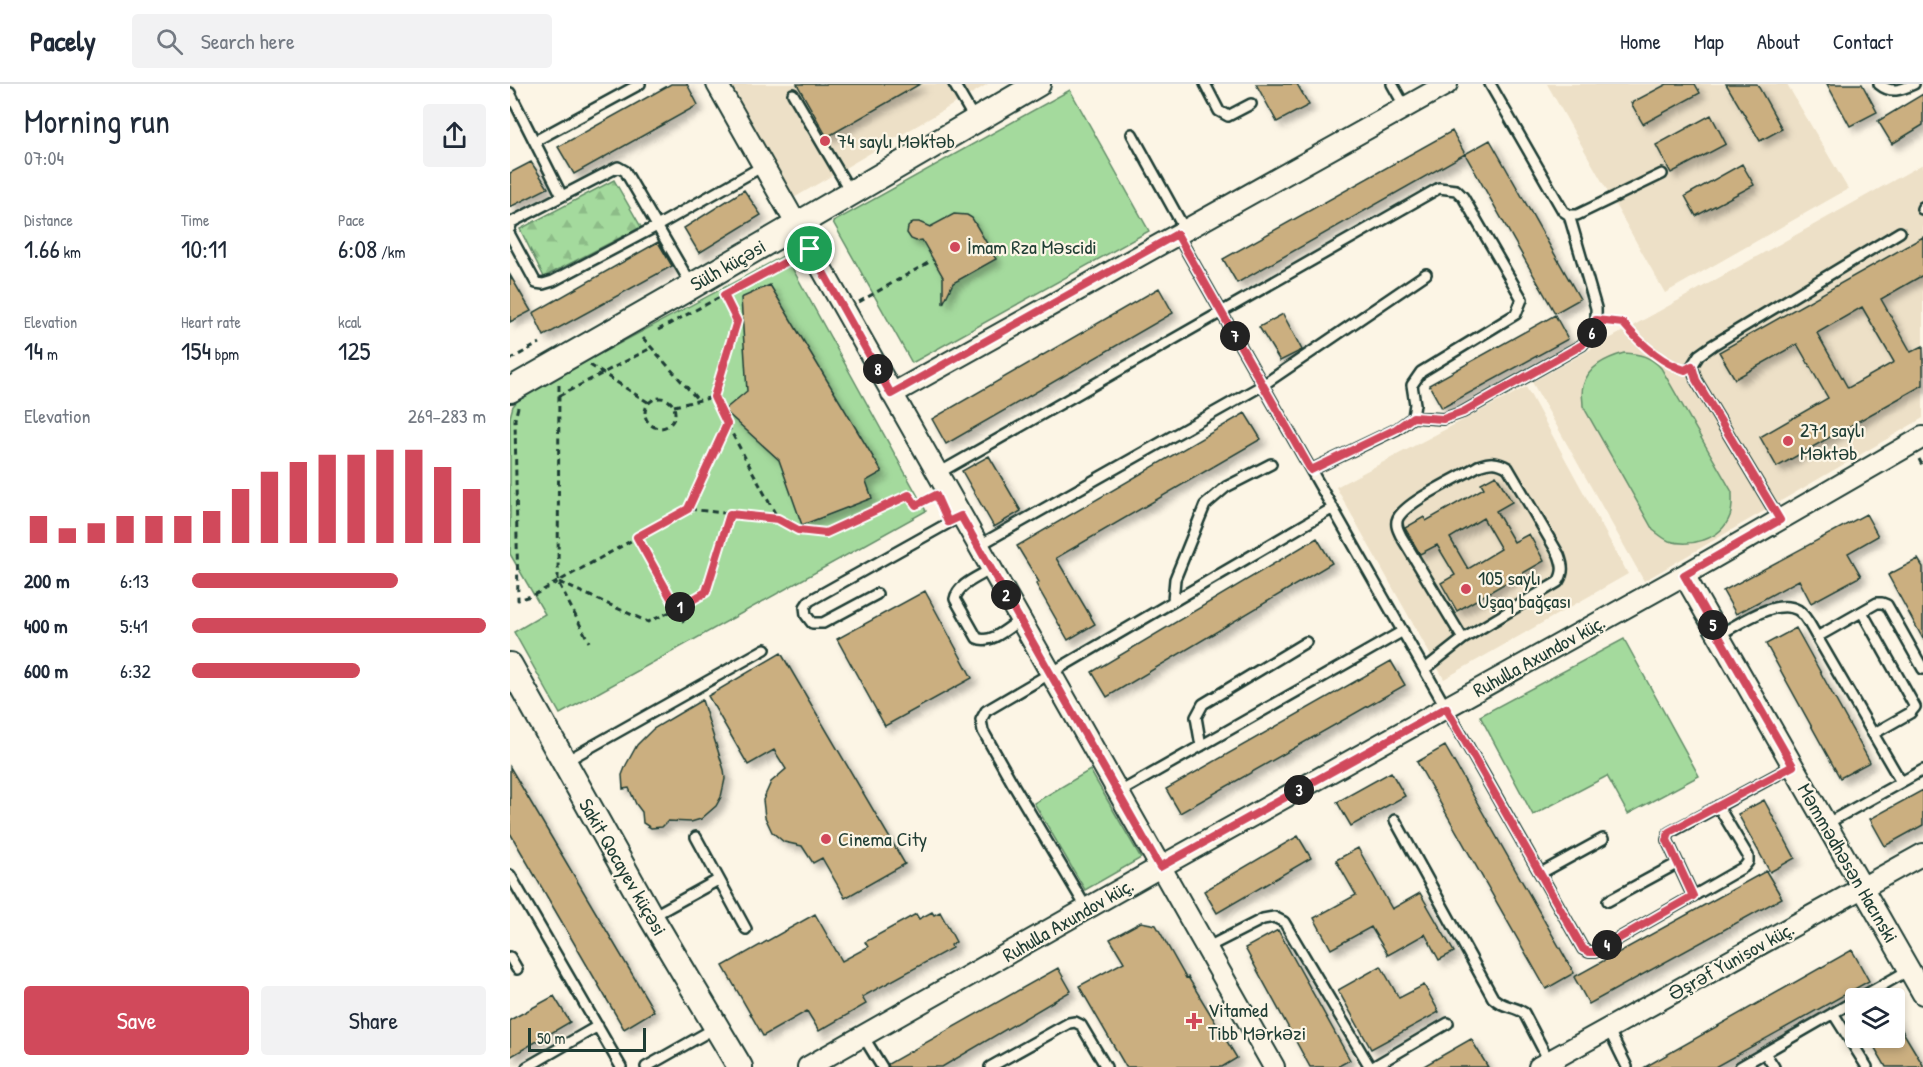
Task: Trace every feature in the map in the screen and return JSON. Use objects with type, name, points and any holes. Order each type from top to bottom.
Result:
[{"type":"street","points":[[717,84],[1274,1067]]},
{"type":"street","points":[[891,394],[1447,84]]},
{"type":"street","name":"Sülh küçəsi","points":[[516,396],[692,286],[1034,85]]},
{"type":"street","name":"Ruhulla Axundov küç.","points":[[808,1067],[1160,867],[1684,575],[1923,437]]},
{"type":"street","name":"Məmmədhəsən Hacınski","points":[[1684,575],[1923,994]]},
{"type":"street","name":"Sakit Qocayev küçəsi","points":[[510,664],[651,917],[740,1067]]},
{"type":"street","name":"Əşrəf Yunisov küç.","points":[[1544,1064],[1923,854]]},
{"type":"lane","points":[[954,84],[975,120]]},
{"type":"lane","points":[[1205,84],[1220,111],[1228,116],[1251,104]]},
{"type":"lane","points":[[1392,84],[1405,107]]},
{"type":"lane","points":[[1490,84],[1563,211],[1569,215],[1577,215],[1662,174]]},
{"type":"lane","points":[[1879,84],[1887,90],[1900,90],[1914,84]]},
{"type":"lane","points":[[535,141],[638,85]]},
{"type":"lane","points":[[510,93],[562,196]]},
{"type":"lane","points":[[793,94],[851,194]]},
{"type":"lane","points":[[1132,134],[1221,312],[1583,949],[1595,952],[1744,867],[1748,862],[1748,856],[1718,806]]},
{"type":"lane","points":[[510,235],[536,283],[543,284],[553,281],[657,226],[763,165]]},
{"type":"lane","points":[[510,228],[512,222],[618,167],[625,171],[692,286]]},
{"type":"lane","points":[[937,474],[1439,188],[1456,190],[1463,197],[1522,299],[1516,314],[1421,372],[1412,385],[1415,404],[1413,417]]},
{"type":"lane","points":[[1311,470],[1396,429],[1413,417],[1443,419],[1463,412],[1582,345],[1594,330],[1596,308],[1569,215]]},
{"type":"lane","points":[[1780,520],[1696,380],[1692,366],[1699,355],[1713,345],[1900,232]]},
{"type":"lane","points":[[978,546],[1263,385],[1426,274]]},
{"type":"lane","points":[[1425,669],[1463,639],[1558,582],[1562,575],[1563,565],[1559,555],[1508,468],[1500,463],[1489,462],[1478,466],[1409,506],[1396,524],[1463,639]]},
{"type":"lane","points":[[1173,601],[1175,579],[1205,505],[1226,487],[1271,464]]},
{"type":"lane","points":[[1087,909],[983,731],[981,720],[986,711],[1333,508]]},
{"type":"lane","points":[[877,594],[823,623],[812,623],[806,615],[805,607],[809,601],[961,516]]},
{"type":"lane","points":[[991,569],[962,587],[955,599],[977,638],[983,641],[989,640],[1020,620]]},
{"type":"lane","points":[[1817,637],[1877,603],[1887,605],[1923,669]]},
{"type":"lane","points":[[1718,635],[1770,608],[1785,607],[1797,610],[1806,619],[1817,637],[1901,782]]},
{"type":"lane","points":[[1862,612],[1915,707],[1910,713],[1873,734]]},
{"type":"lane","points":[[1118,793],[1403,631]]},
{"type":"lane","points":[[1201,746],[1196,717],[1203,704],[1306,642]]},
{"type":"lane","points":[[564,762],[765,649]]},
{"type":"lane","points":[[1693,896],[1667,840],[1669,832],[1793,766]]},
{"type":"lane","points":[[1826,824],[1923,770]]},
{"type":"lane","points":[[1395,820],[1493,998],[1505,1007],[1518,1009],[1524,1013],[1544,1064]]},
{"type":"lane","points":[[696,837],[746,929]]},
{"type":"lane","points":[[1541,873],[1604,839]]},
{"type":"lane","points":[[1608,902],[1678,863]]},
{"type":"lane","points":[[510,875],[621,1067]]},
{"type":"lane","points":[[651,917],[718,880]]},
{"type":"lane","points":[[1206,948],[1263,919],[1274,917],[1284,922],[1372,1067],[1448,1023]]},
{"type":"lane","points":[[510,957],[516,969]]},
{"type":"lane","points":[[1878,988],[1909,970]]},
{"type":"lane","points":[[1740,1067],[1845,1006]]},
{"type":"lane","points":[[1833,1013],[1867,1067]]},
{"type":"lane","points":[[990,1067],[1069,1023],[1075,1022],[1081,1025],[1106,1067]]},
{"type":"lane","points":[[527,1067],[598,1026]]},
{"type":"lane","points":[[646,1067],[717,1027]]},
{"type":"lane","points":[[1609,1030],[1627,1067]]},
{"type":"lane","points":[[863,1036],[882,1067]]},
{"type":"lane","points":[[1765,1053],[1774,1067]]},
{"type":"path","points":[[699,401],[643,338],[810,249]]},
{"type":"path","points":[[844,310],[933,260]]},
{"type":"path","points":[[724,295],[737,321],[714,397],[778,519]]},
{"type":"path","points":[[1596,320],[1623,323],[1643,344],[1666,361],[1685,370],[1692,366]]},
{"type":"path","points":[[510,358],[540,343]]},
{"type":"path","points":[[559,396],[651,348]]},
{"type":"path","points":[[590,364],[649,403]]},
{"type":"path","points":[[551,385],[559,380],[558,582],[589,642]]},
{"type":"path","points":[[516,396],[518,407],[515,419],[518,600],[534,595],[688,509],[778,519],[798,530],[826,533],[909,495],[916,505],[936,495]]},
{"type":"path","points":[[674,406],[714,397]]},
{"type":"path","points":[[655,399],[669,400],[674,406],[674,420],[663,428],[656,427],[646,417],[649,403],[655,399]]},
{"type":"path","points":[[688,509],[727,424]]},
{"type":"path","points":[[558,582],[648,622],[706,592],[730,514]]},
{"type":"path","points":[[637,537],[684,622]]},
{"type":"shaded area","name":"74 saylı Məktəb","points":[[728,84],[988,84],[792,199]]},
{"type":"shaded area","points":[[1547,84],[1787,84],[1848,189],[1665,293]]},
{"type":"shaded area","points":[[1923,164],[1923,418],[1644,581],[1532,382]]},
{"type":"shaded area","points":[[1526,387],[1628,574],[1444,679],[1336,487]]},
{"type":"green space","points":[[1070,90],[1149,231],[912,363],[833,222]]},
{"type":"green space","points":[[614,180],[641,227],[544,277],[520,229]]},
{"type":"green space","points":[[785,255],[926,511],[560,714],[514,632],[545,614],[510,554],[510,417],[513,406],[523,395]]},
{"type":"green space","points":[[1624,353],[1644,356],[1661,368],[1732,492],[1730,516],[1726,524],[1713,536],[1696,542],[1678,543],[1667,540],[1653,530],[1583,406],[1582,388],[1589,373],[1605,360]]},
{"type":"green space","points":[[1624,639],[1699,776],[1628,814],[1607,776],[1533,815],[1480,716]]},
{"type":"green space","points":[[1090,770],[1141,858],[1085,890],[1034,803]]},
{"type":"building","points":[[671,84],[687,84],[698,105],[574,174],[558,147]]},
{"type":"building","points":[[797,84],[920,84],[827,137]]},
{"type":"building","points":[[1256,84],[1297,84],[1309,105],[1277,122]]},
{"type":"building","points":[[1667,84],[1695,84],[1700,93],[1643,124],[1631,103]]},
{"type":"building","points":[[1726,84],[1757,84],[1782,129],[1760,141]]},
{"type":"building","points":[[1827,84],[1862,84],[1877,112],[1850,126]]},
{"type":"building","points":[[1923,94],[1923,125],[1892,144],[1878,121]]},
{"type":"building","points":[[1711,115],[1726,144],[1671,173],[1656,145]]},
{"type":"building","points":[[1452,131],[1465,154],[1237,283],[1223,259]]},
{"type":"building","points":[[1490,140],[1580,299],[1555,313],[1465,154]]},
{"type":"building","points":[[531,162],[548,188],[510,207],[510,173]]},
{"type":"building","points":[[1742,164],[1754,185],[1696,216],[1685,196]]},
{"type":"building","points":[[744,190],[761,215],[699,253],[684,228]]},
{"type":"building","points":[[954,214],[967,215],[972,218],[996,259],[953,283],[943,304],[943,277],[922,240],[911,239],[907,233],[908,227],[913,222],[930,227]]},
{"type":"building","points":[[1923,237],[1923,275],[1881,299],[1911,352],[1923,346],[1923,385],[1777,467],[1760,437],[1828,398],[1797,344],[1735,379],[1719,352]],"holes":[[[1862,307],[1894,362],[1848,388],[1817,333]]]},
{"type":"building","points":[[658,242],[672,266],[544,336],[533,313]]},
{"type":"building","points":[[510,275],[531,311],[510,322]]},
{"type":"building","points":[[770,285],[882,472],[866,481],[872,498],[802,525],[779,460],[724,410],[747,391],[741,298]]},
{"type":"building","points":[[1159,288],[1173,313],[946,444],[932,419]]},
{"type":"building","points":[[1283,314],[1302,350],[1280,361],[1259,327]]},
{"type":"building","points":[[1555,315],[1568,339],[1442,408],[1429,385]]},
{"type":"building","points":[[1245,413],[1261,439],[1056,558],[1095,624],[1068,640],[1036,584],[1039,582],[1017,546]]},
{"type":"building","points":[[989,456],[1021,511],[994,527],[962,471]]},
{"type":"building","points":[[1496,475],[1512,502],[1496,511],[1514,542],[1529,534],[1544,561],[1457,611],[1441,583],[1455,575],[1437,545],[1420,554],[1405,528],[1424,517],[1426,521],[1484,488],[1481,483]],"holes":[[[1483,518],[1501,549],[1468,569],[1450,538]]]},
{"type":"building","points":[[1866,514],[1878,536],[1848,553],[1861,576],[1811,603],[1799,580],[1736,614],[1723,591]]},
{"type":"building","points":[[1317,538],[1332,563],[1107,697],[1092,672]]},
{"type":"building","points":[[1918,559],[1923,567],[1923,639],[1888,575]]},
{"type":"building","points":[[925,591],[972,678],[885,726],[837,639]]},
{"type":"building","points":[[1796,628],[1870,762],[1840,778],[1766,644]]},
{"type":"building","points":[[781,653],[905,864],[845,898],[822,858],[813,863],[802,846],[784,842],[772,832],[765,817],[763,800],[771,782],[786,769],[774,750],[748,765],[708,696]]},
{"type":"building","points":[[1391,661],[1405,685],[1180,813],[1166,789]]},
{"type":"building","points":[[702,700],[724,770],[725,779],[721,797],[716,806],[701,819],[691,822],[668,821],[662,827],[651,828],[643,823],[642,812],[629,788],[623,789],[622,775],[637,745],[653,729]]},
{"type":"building","points":[[1445,746],[1574,973],[1546,989],[1417,762]]},
{"type":"building","points":[[510,767],[654,1011],[624,1029],[510,833]]},
{"type":"building","points":[[1391,772],[1405,796],[1351,826],[1337,802]]},
{"type":"building","points":[[1923,790],[1923,825],[1885,846],[1870,819]]},
{"type":"building","points":[[1764,800],[1795,858],[1770,872],[1738,814]]},
{"type":"building","points":[[1298,836],[1311,858],[1217,913],[1204,891]]},
{"type":"building","points":[[1358,848],[1392,909],[1420,893],[1454,952],[1439,960],[1425,934],[1388,955],[1371,927],[1331,949],[1314,918],[1356,895],[1336,860]]},
{"type":"building","points":[[1766,871],[1782,898],[1589,1004],[1574,977]]},
{"type":"building","points":[[932,912],[934,915],[940,912],[956,942],[951,945],[952,948],[862,997],[866,1004],[819,1031],[807,1011],[763,1036],[723,966],[815,914],[842,961],[868,947],[865,942],[916,914],[919,919]]},
{"type":"building","points":[[1141,922],[1156,925],[1186,978],[1188,977],[1237,1058],[1222,1067],[1126,1067],[1079,986],[1124,962],[1110,939]]},
{"type":"building","points":[[1278,930],[1350,1060],[1337,1067],[1310,1067],[1245,948]]},
{"type":"building","points":[[1852,950],[1869,981],[1856,988],[1845,988],[1845,994],[1715,1067],[1645,1067]]},
{"type":"building","points":[[1381,966],[1399,998],[1424,985],[1439,1012],[1371,1049],[1338,990]]},
{"type":"building","points":[[1058,968],[1071,991],[942,1067],[889,1067],[888,1064]]},
{"type":"building","points":[[554,996],[570,1022],[510,1057],[510,1020]]},
{"type":"building","points":[[1905,1035],[1923,1065],[1923,1067],[1886,1067],[1875,1048],[1905,1048]]},
{"type":"building","points":[[1471,1039],[1488,1067],[1422,1067]]},
{"type":"place","name":"74 saylı Məktəb","points":[[825,141]]},
{"type":"place","name":"İmam Rza Məscidi","points":[[955,247]]},
{"type":"place","name":"271 saylı Məktəb","points":[[1788,441]]},
{"type":"place","name":"105 saylı Uşaq bağçası","points":[[1466,589]]},
{"type":"place","name":"Cinema City","points":[[826,839]]},
{"type":"place","name":"Vitamed Tibb Mərkəzi","points":[[1194,1021]]},
{"type":"route","points":[[1177,234],[1311,470],[1396,429],[1413,417],[1443,419],[1463,412],[1582,345],[1594,330],[1596,320],[1623,323],[1643,344],[1666,361],[1685,370],[1692,366],[1696,380],[1780,520],[1684,575],[1793,766],[1669,832],[1667,840],[1693,896],[1595,952],[1583,949],[1446,708],[1160,867],[961,516],[948,522],[936,495],[916,505],[909,495],[826,533],[798,530],[778,519],[730,514],[706,592],[677,609],[637,537],[688,509],[727,424],[714,397],[737,321],[724,295],[810,249],[891,394],[1177,234]]}]
